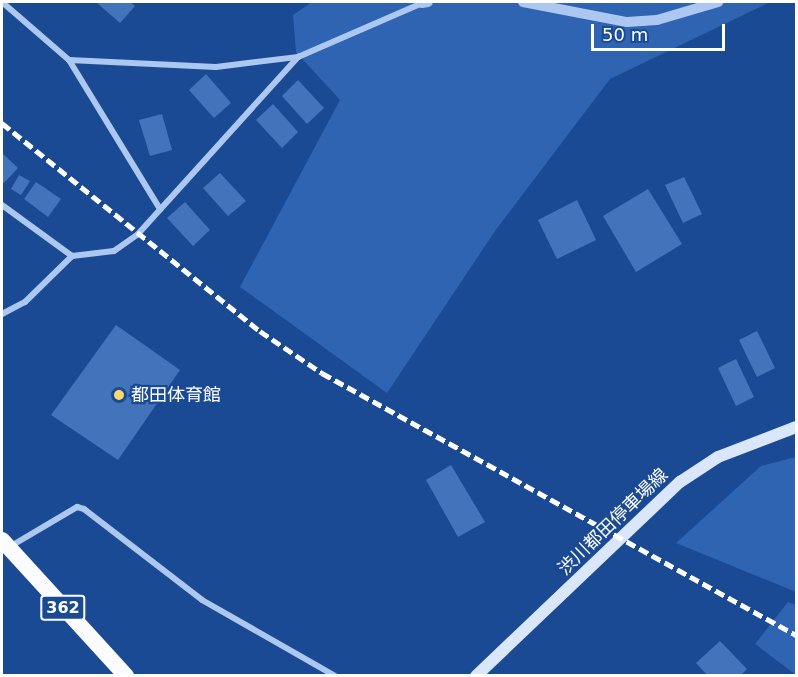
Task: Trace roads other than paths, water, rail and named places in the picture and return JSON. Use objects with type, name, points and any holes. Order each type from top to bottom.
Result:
[{"type":"highway","name":"362","points":[[5,544],[126,675]]},
{"type":"main road","name":"渋川都田停車場線","points":[[476,675],[594,566],[680,482],[718,458],[796,427]]},
{"type":"street","points":[[2,2],[69,60],[160,209]]},
{"type":"street","points":[[69,60],[216,67],[298,57],[425,2]]},
{"type":"street","points":[[523,2],[627,22],[657,20],[718,2]]},
{"type":"street","points":[[2,314],[25,302],[72,256],[114,251],[160,209],[298,57]]},
{"type":"street","points":[[2,205],[72,256]]},
{"type":"street","points":[[5,544],[77,507],[84,509],[202,600],[335,675]]},
{"type":"railway","points":[[2,123],[260,331],[322,373],[796,635]]},
{"type":"place","name":"都田体育館","points":[[119,395]]}]
